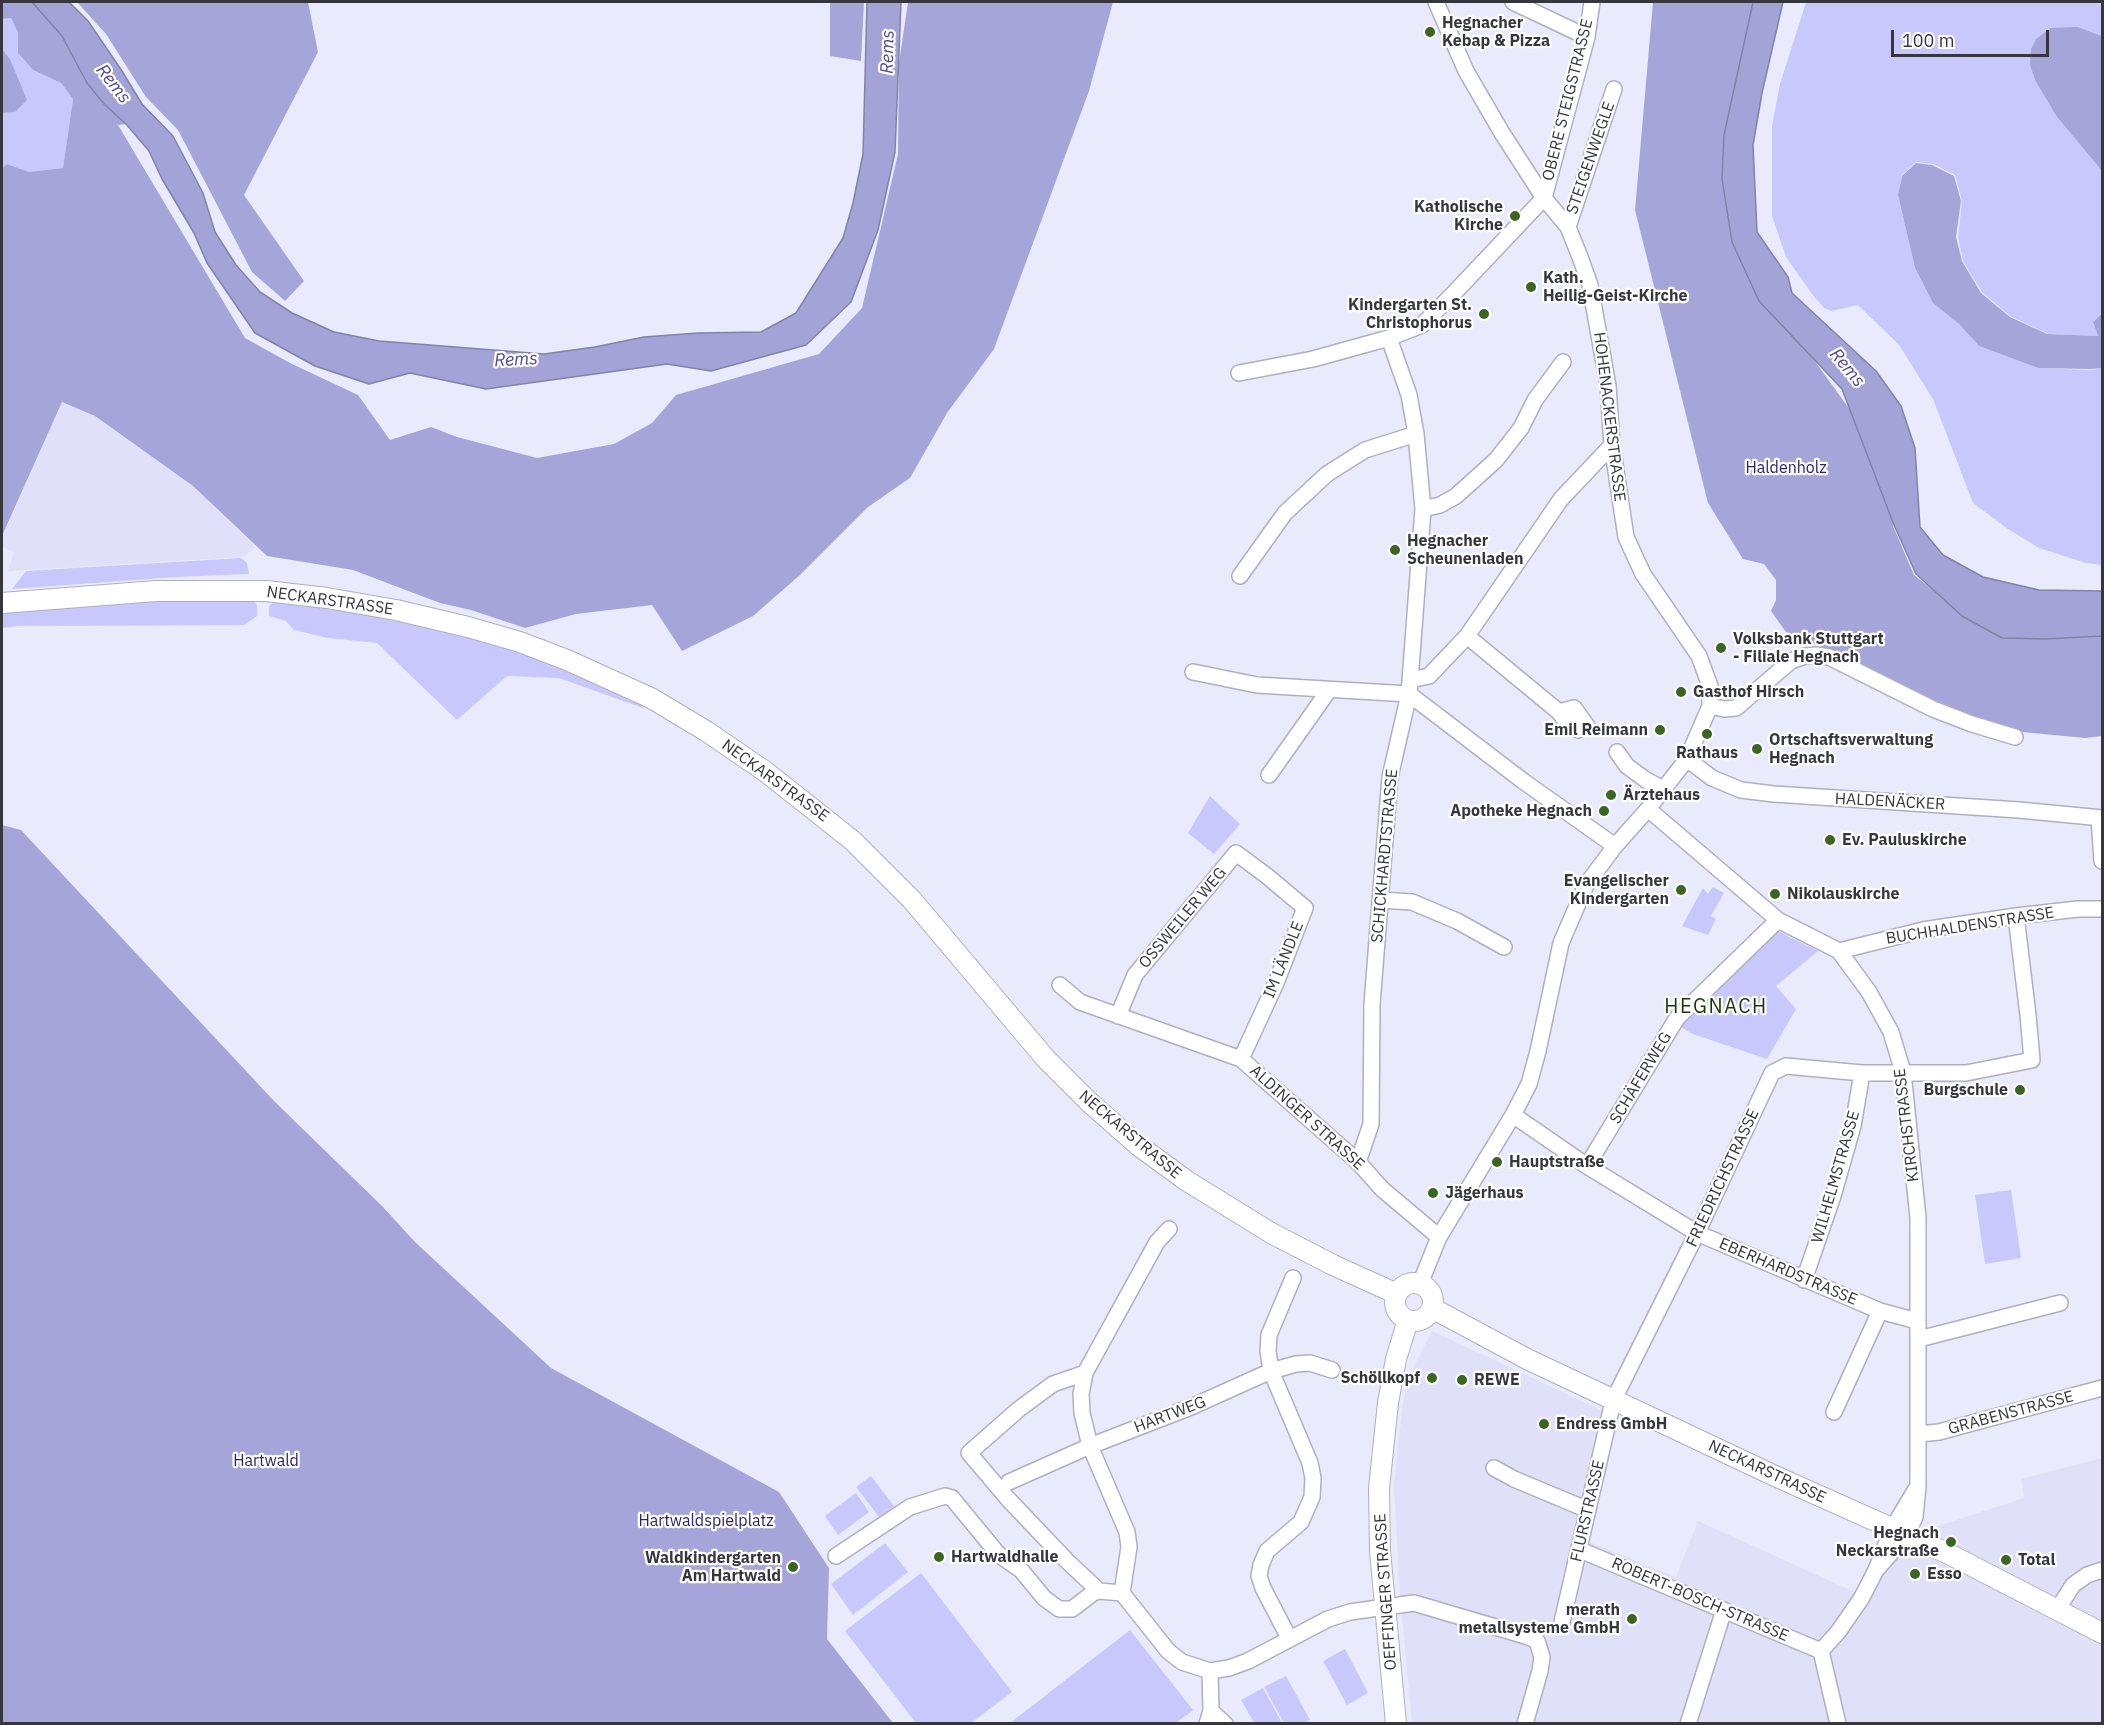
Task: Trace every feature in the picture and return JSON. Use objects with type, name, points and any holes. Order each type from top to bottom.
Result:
[{"type":"main road","name":"NECKARSTRASSE","points":[[2,603],[156,591],[266,591],[327,598],[396,610],[520,642],[567,660],[651,698],[706,730],[766,772],[853,841],[912,900],[1046,1059],[1089,1102],[1139,1146],[1186,1181],[1271,1233],[1397,1294]]},
{"type":"main road","points":[[1409,1284],[1420,1284],[1431,1293],[1432,1308],[1423,1319],[1408,1320],[1397,1310],[1397,1294],[1409,1284]]},
{"type":"main road","name":"NECKARSTRASSE","points":[[1432,1308],[1527,1359],[1613,1401],[1947,1552],[2103,1634]]},
{"type":"main road","name":"OEFFINGER STRASSE","points":[[1396,1724],[1380,1551],[1379,1488],[1388,1403],[1396,1359],[1408,1320]]},
{"type":"street","name":"HOHENACKERSTRASSE","points":[[1436,2],[1466,71],[1502,133],[1544,198],[1568,227],[1590,285],[1608,386],[1612,445],[1626,537],[1643,574],[1699,656],[1710,686],[1710,706]]},
{"type":"street","points":[[1513,2],[1587,37]]},
{"type":"street","name":"OBERE STEIGSTRASSE","points":[[1544,198],[1587,37],[1592,2]]},
{"type":"street","name":"STEIGENWEGLE","points":[[1568,227],[1614,90]]},
{"type":"street","points":[[1239,373],[1313,359],[1389,338],[1422,325],[1544,198]]},
{"type":"street","name":"SCHICKHARDTSTRASSE","points":[[1358,1162],[1371,1124],[1372,1004],[1390,777],[1409,687],[1423,509],[1416,434],[1409,395],[1389,338]]},
{"type":"street","points":[[1423,509],[1440,505],[1456,496],[1496,460],[1521,428],[1535,400],[1563,362]]},
{"type":"street","points":[[1240,576],[1285,513],[1327,474],[1365,450],[1416,434]]},
{"type":"street","points":[[1193,672],[1257,685],[1329,690],[1409,687],[1429,676],[1467,636],[1561,500],[1612,445]]},
{"type":"street","points":[[1467,636],[1559,712]]},
{"type":"street","points":[[1420,1284],[1439,1237],[1513,1115],[1529,1084],[1559,952],[1569,922],[1586,885],[1687,759],[1710,706],[1724,709],[1736,708],[1791,661],[1816,655],[1829,657],[1933,709],[2015,737]]},
{"type":"street","points":[[1409,687],[1523,781],[1615,846]]},
{"type":"street","points":[[1269,775],[1329,690]]},
{"type":"street","points":[[1617,752],[1628,766],[1646,780],[1663,789]]},
{"type":"street","name":"HALDENÄCKER","points":[[1687,759],[1712,778],[1741,790],[1820,798],[2019,810],[2101,818]]},
{"type":"street","name":"KIRCHSTRASSE","points":[[1648,809],[1778,920],[1839,951],[1869,992],[1891,1032],[1903,1072],[1918,1218],[1918,1486],[1899,1532],[1861,1599],[1838,1632],[1821,1651]]},
{"type":"street","points":[[2101,818],[2103,861]]},
{"type":"street","name":"OSSWEILER WEG","points":[[1118,1016],[1135,975],[1236,853]]},
{"type":"street","name":"IM LÄNDLE","points":[[1236,853],[1305,909],[1276,983],[1240,1059]]},
{"type":"street","points":[[1381,900],[1412,902],[1457,921],[1504,947]]},
{"type":"street","name":"BUCHHALDENSTRASSE","points":[[1839,951],[1923,930],[2016,916],[2078,909],[2103,909]]},
{"type":"street","name":"FRIEDRICHSTRASSE","points":[[1613,1401],[1697,1233],[1772,1073],[1786,1066],[1863,1072],[1966,1072],[2032,1060],[2016,916]]},
{"type":"street","name":"SCHÄFERWEG","points":[[1587,1166],[1677,1018],[1778,920]]},
{"type":"street","name":"ALDINGER STRASSE","points":[[1060,985],[1080,1002],[1240,1059],[1358,1162],[1382,1189],[1439,1237]]},
{"type":"street","name":"WILHELMSTRASSE","points":[[1804,1280],[1833,1196],[1853,1126],[1863,1072]]},
{"type":"street","name":"EBERHARDSTRASSE","points":[[1513,1115],[1587,1166],[1697,1233],[1880,1311],[1917,1322]]},
{"type":"street","points":[[1122,1593],[1129,1547],[1126,1532],[1090,1446],[1082,1413],[1082,1394],[1085,1373],[1156,1242],[1168,1229]]},
{"type":"street","points":[[1289,1638],[1259,1576],[1267,1551],[1298,1526],[1312,1497],[1313,1478],[1310,1463],[1271,1371],[1268,1351],[1269,1335],[1293,1278]]},
{"type":"street","points":[[1919,1339],[2060,1303]]},
{"type":"street","points":[[1834,1412],[1880,1311]]},
{"type":"street","name":"HARTWEG","points":[[1009,1482],[1090,1446],[1183,1411],[1271,1371],[1296,1364],[1310,1363],[1332,1370]]},
{"type":"street","points":[[1085,1373],[1053,1384],[1019,1409],[969,1453],[1016,1507],[1099,1591]]},
{"type":"street","name":"GRABENSTRASSE","points":[[1919,1434],[1940,1432],[2103,1388]]},
{"type":"street","name":"FLURSTRASSE","points":[[1562,1622],[1613,1401]]},
{"type":"street","points":[[1494,1468],[1514,1479],[1588,1510]]},
{"type":"street","points":[[836,1556],[910,1507],[945,1496],[952,1498],[998,1554],[1021,1570],[1044,1598],[1059,1609],[1072,1609],[1092,1593],[1099,1591],[1122,1593],[1168,1651],[1182,1662],[1210,1671],[1229,1668],[1248,1661],[1328,1619],[1350,1612],[1414,1603],[1537,1641],[1542,1657],[1540,1671],[1523,1723]]},
{"type":"street","name":"ROBERT-BOSCH-STRASSE","points":[[1580,1550],[1821,1651]]},
{"type":"street","points":[[2057,1610],[2073,1585],[2087,1575],[2103,1570]]},
{"type":"street","points":[[1688,1724],[1725,1610]]},
{"type":"street","points":[[1821,1651],[1838,1724]]},
{"type":"street","points":[[1210,1671],[1209,1718],[1225,1724]]},
{"type":"shaded area","points":[[1806,2],[2102,2],[2102,36],[2078,27],[2036,82],[2057,117],[2102,171],[2102,312],[2093,322],[2098,336],[2048,334],[2010,316],[1982,292],[1963,261],[1958,237],[1962,201],[1955,175],[1933,164],[1916,162],[1902,175],[1898,195],[1915,268],[1933,303],[1959,324],[1979,346],[2038,368],[2090,370],[2102,368],[2102,565],[2086,563],[2039,548],[1973,503],[1933,399],[1899,345],[1858,305],[1831,311],[1824,308],[1786,257],[1772,216],[1772,126],[1780,84]]},
{"type":"shaded area","points":[[11,18],[18,33],[18,53],[33,70],[61,83],[73,99],[63,168],[29,172],[7,164],[2,168],[2,113],[15,112],[10,59],[2,49],[2,19]]},
{"type":"shaded area","points":[[62,402],[95,416],[193,486],[256,547],[242,557],[8,571],[14,552],[2,547],[2,538]]},
{"type":"shaded area","points":[[241,558],[247,563],[249,574],[12,589],[26,571]]},
{"type":"shaded area","points":[[245,591],[257,605],[257,616],[244,625],[18,626],[2,628],[2,603]]},
{"type":"shaded area","points":[[275,601],[326,606],[468,627],[651,698],[643,708],[559,678],[507,676],[457,720],[377,643],[328,638],[294,630],[286,621],[269,616],[269,606]]},
{"type":"shaded area","points":[[1210,796],[1240,824],[1214,854],[1188,833]]},
{"type":"shaded area","points":[[1713,887],[1724,893],[1711,916],[1716,919],[1708,935],[1682,926],[1703,888],[1708,894]]},
{"type":"shaded area","points":[[1774,929],[1818,951],[1776,986],[1796,1009],[1767,1059],[1693,1034],[1679,1026]]},
{"type":"shaded area","points":[[2011,1190],[2021,1258],[1985,1264],[1975,1195]]},
{"type":"shaded area","points":[[1432,1331],[1618,1418],[1587,1541],[1676,1577],[1698,1521],[1870,1599],[1898,1546],[1938,1526],[2024,1498],[2021,1479],[2102,1458],[2102,1723],[1412,1724],[1400,1594],[1394,1485],[1403,1401],[1414,1366]]},
{"type":"shaded area","points":[[871,1476],[894,1506],[879,1517],[856,1487]]},
{"type":"shaded area","points":[[856,1493],[869,1512],[838,1535],[825,1516]]},
{"type":"shaded area","points":[[885,1543],[908,1572],[853,1615],[831,1584]]},
{"type":"shaded area","points":[[921,1573],[1012,1692],[971,1723],[916,1723],[845,1631]]},
{"type":"shaded area","points":[[1130,1630],[1193,1710],[1176,1723],[1010,1723]]},
{"type":"shaded area","points":[[1345,1649],[1368,1693],[1347,1705],[1323,1661]]},
{"type":"shaded area","points":[[1286,1676],[1310,1720],[1303,1723],[1284,1723],[1264,1687]]},
{"type":"shaded area","points":[[1263,1688],[1282,1723],[1254,1723],[1241,1700]]},
{"type":"green space","points":[[2,2],[34,3],[62,36],[87,83],[105,105],[126,124],[118,125],[245,338],[290,363],[358,395],[390,440],[431,427],[457,437],[537,458],[614,444],[652,423],[676,395],[819,354],[862,308],[898,154],[899,63],[908,2],[1113,2],[1089,91],[994,349],[947,413],[910,478],[868,507],[800,575],[753,616],[682,651],[652,605],[576,614],[525,628],[471,610],[440,603],[353,570],[267,556],[193,486],[95,416],[62,402],[2,536],[2,168],[7,164],[29,172],[63,168],[73,99],[61,83],[33,70],[18,53],[18,33],[11,18],[2,19]]},
{"type":"green space","points":[[77,2],[308,2],[318,52],[244,195],[304,281],[285,301],[252,272],[178,130],[146,97],[106,34]]},
{"type":"green space","points":[[830,2],[864,2],[861,61],[830,56]]},
{"type":"green space","name":"Haldenholz","points":[[1653,2],[1760,2],[1728,164],[1806,349],[1861,425],[1889,487],[1893,526],[1914,575],[1953,606],[2102,631],[2102,736],[2085,738],[2012,731],[1934,706],[1832,652],[1786,632],[1771,611],[1776,600],[1776,580],[1764,564],[1743,559],[1708,503],[1635,210]]},
{"type":"green space","points":[[2078,27],[2102,36],[2102,171],[2057,117],[2036,82],[2030,65],[2031,49],[2036,39],[2051,28]]},
{"type":"green space","points":[[2,49],[10,59],[27,100],[15,112],[2,113]]},
{"type":"green space","points":[[1916,163],[1932,165],[1954,176],[1961,201],[1956,237],[1962,261],[1981,293],[2010,317],[2047,334],[2098,336],[2093,322],[2102,313],[2102,368],[2038,368],[1979,346],[1959,324],[1933,303],[1915,268],[1898,195],[1902,176]]},
{"type":"green space","name":"Hartwald","points":[[2,825],[21,830],[274,1101],[383,1207],[415,1242],[551,1368],[779,1492],[829,1568],[827,1639],[893,1723],[2,1723]]},
{"type":"water","name":"Rems","points":[[32,2],[69,2],[88,21],[142,104],[173,136],[203,193],[215,232],[236,265],[260,292],[292,313],[334,332],[379,341],[544,354],[644,337],[761,332],[796,313],[843,238],[853,203],[863,154],[867,2],[901,2],[895,152],[878,230],[851,302],[806,345],[711,371],[667,364],[486,389],[410,373],[369,384],[315,366],[255,333],[207,263],[194,233],[162,179],[149,151],[87,83],[62,36]]},
{"type":"water","name":"Rems","points":[[1753,2],[1783,2],[1762,93],[1753,145],[1757,232],[1788,277],[1792,293],[1876,371],[1901,406],[1915,448],[1920,527],[1943,555],[1983,577],[2039,590],[2102,591],[2102,636],[2045,639],[2002,638],[1962,616],[1916,574],[1894,525],[1842,389],[1759,301],[1732,242],[1722,179],[1724,135]]},
{"type":"place","name":"Hegnacher Kebap & Pizza","points":[[1430,32]]},
{"type":"place","name":"Katholische Kirche","points":[[1515,216]]},
{"type":"place","name":"Kath. Heilig-Geist-Kirche","points":[[1531,287]]},
{"type":"place","name":"Kindergarten St. Christophorus","points":[[1484,314]]},
{"type":"place","name":"Hegnacher Scheunenladen","points":[[1395,550]]},
{"type":"place","name":"Volksbank Stuttgart - Filiale Hegnach","points":[[1721,648]]},
{"type":"place","name":"Gasthof Hirsch","points":[[1681,692]]},
{"type":"place","name":"Emil Reimann","points":[[1660,730]]},
{"type":"place","name":"Rathaus","points":[[1707,734]]},
{"type":"place","name":"Ortschaftsverwaltung Hegnach","points":[[1757,749]]},
{"type":"place","name":"Ärztehaus","points":[[1611,795]]},
{"type":"place","name":"Apotheke Hegnach","points":[[1604,811]]},
{"type":"place","name":"Ev. Pauluskirche","points":[[1830,840]]},
{"type":"place","name":"Evangelischer Kindergarten","points":[[1681,890]]},
{"type":"place","name":"Nikolauskirche","points":[[1775,894]]},
{"type":"place","name":"Burgschule","points":[[2020,1090]]},
{"type":"place","name":"Hauptstraße","points":[[1497,1162]]},
{"type":"place","name":"Jägerhaus","points":[[1433,1193]]},
{"type":"place","name":"Schöllkopf","points":[[1432,1378]]},
{"type":"place","name":"REWE","points":[[1462,1380]]},
{"type":"place","name":"Endress GmbH","points":[[1544,1424]]},
{"type":"place","name":"Hegnach Neckarstraße","points":[[1951,1542]]},
{"type":"place","name":"Hartwaldhalle","points":[[939,1557]]},
{"type":"place","name":"Total","points":[[2006,1560]]},
{"type":"place","name":"Waldkindergarten Am Hartwald","points":[[793,1567]]},
{"type":"place","name":"Esso","points":[[1915,1574]]},
{"type":"place","name":"merath metallsysteme GmbH","points":[[1632,1619]]},
{"type":"district","name":"HEGNACH","points":[[1716,1007]]},
{"type":"park label","name":"Hartwaldspielplatz","points":[[706,1521]]}]
